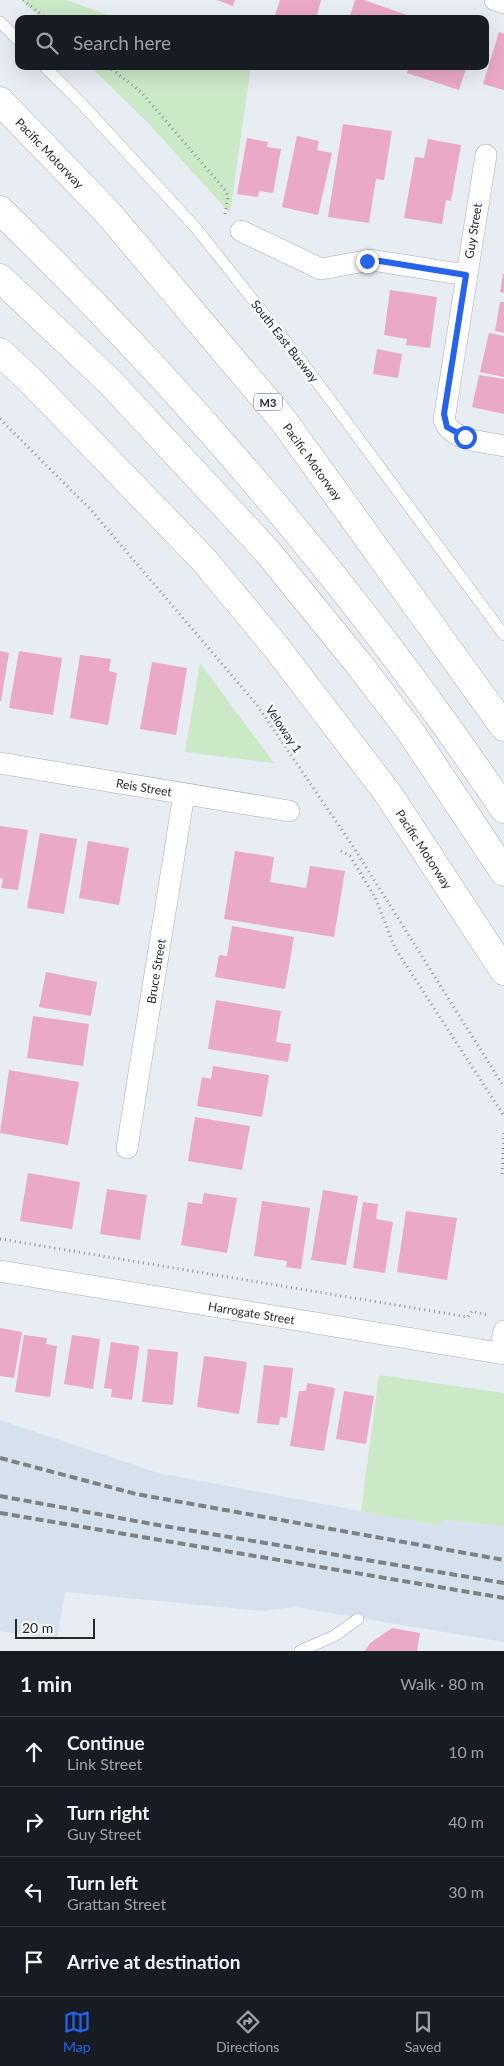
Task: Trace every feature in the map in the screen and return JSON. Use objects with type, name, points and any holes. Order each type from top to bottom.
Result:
[{"type":"highway","name":"Pacific Motorway","points":[[0,101],[108,213],[283,420],[504,727]]},
{"type":"highway","points":[[0,210],[127,340],[264,492],[324,566],[455,736],[504,809]]},
{"type":"highway","points":[[0,278],[110,382],[266,550],[404,723],[504,872]]},
{"type":"highway","name":"Pacific Motorway","points":[[0,352],[43,393],[203,558],[276,647],[389,795],[504,971]]},
{"type":"street","points":[[495,0],[504,3]]},
{"type":"street","name":"Guy Street","points":[[486,155],[444,414],[446,424],[452,431],[465,437],[504,446]]},
{"type":"street","points":[[240,231],[321,268],[371,260],[466,275]]},
{"type":"street","name":"Reis Street","points":[[0,763],[289,812]]},
{"type":"street","name":"Bruce Street","points":[[126,1148],[184,794]]},
{"type":"street","name":"Harrogate Street","points":[[0,1271],[502,1354]]},
{"type":"street","points":[[502,1354],[504,1331]]},
{"type":"lane","points":[[0,22],[15,37]]},
{"type":"lane","name":"South East Busway","points":[[48,70],[82,104],[196,228],[300,359],[504,635]]},
{"type":"lane","points":[[300,1651],[334,1636],[358,1619]]},
{"type":"path","points":[[23,0],[42,15]]},
{"type":"path","points":[[113,70],[142,92],[225,190],[228,196],[224,211],[227,219],[240,231]]},
{"type":"path","name":"Veloway 1","points":[[0,419],[91,510],[257,705],[354,848],[504,1087]]},
{"type":"path","points":[[341,851],[350,856],[375,897],[395,948],[504,1116]]},
{"type":"path","points":[[504,1133],[502,1175],[504,1176]]},
{"type":"path","points":[[0,1239],[468,1316],[472,1311],[483,1314]]},
{"type":"shaded area","points":[[0,1420],[158,1473],[441,1526],[442,1520],[504,1526],[504,1642],[295,1607],[261,1611],[65,1592],[57,1640],[0,1631]]},
{"type":"green space","points":[[22,0],[66,0],[108,15],[37,15]]},
{"type":"green space","points":[[94,70],[250,70],[230,213],[149,124]]},
{"type":"green space","points":[[200,663],[274,763],[185,752]]},
{"type":"green space","points":[[379,1375],[504,1393],[504,1526],[442,1520],[441,1526],[361,1511]]},
{"type":"building","points":[[217,0],[235,0],[233,6]]},
{"type":"building","points":[[280,0],[321,0],[317,15],[275,15]]},
{"type":"building","points":[[355,0],[364,0],[407,15],[350,15]]},
{"type":"building","points":[[499,32],[504,34],[504,90],[483,84],[487,70],[489,70]]},
{"type":"building","points":[[408,70],[466,70],[459,90],[407,73]]},
{"type":"building","points":[[343,124],[392,131],[384,180],[376,179],[369,223],[328,217]]},
{"type":"building","points":[[297,136],[319,141],[317,150],[332,153],[318,215],[282,207]]},
{"type":"building","points":[[247,138],[268,142],[267,147],[281,149],[273,193],[259,191],[258,197],[237,194]]},
{"type":"building","points":[[428,139],[461,145],[451,201],[446,200],[442,224],[404,218],[415,157],[424,158]]},
{"type":"building","points":[[504,274],[504,293],[500,292]]},
{"type":"building","points":[[390,290],[437,297],[430,348],[406,345],[407,339],[384,335]]},
{"type":"building","points":[[500,302],[504,302],[504,333],[495,331]]},
{"type":"building","points":[[489,333],[504,336],[504,377],[480,372]]},
{"type":"building","points":[[377,349],[402,354],[398,378],[373,374]]},
{"type":"building","points":[[479,375],[504,379],[504,414],[472,407]]},
{"type":"building","points":[[0,651],[9,653],[1,701],[0,701]]},
{"type":"building","points":[[19,651],[62,658],[53,715],[9,708]]},
{"type":"building","points":[[80,655],[111,659],[109,671],[117,673],[108,725],[70,718]]},
{"type":"building","points":[[152,662],[187,668],[176,735],[140,729]]},
{"type":"building","points":[[0,826],[28,830],[18,890],[1,888],[3,879],[0,878]]},
{"type":"building","points":[[40,833],[77,839],[64,914],[27,908]]},
{"type":"building","points":[[88,841],[129,848],[119,905],[79,898]]},
{"type":"building","points":[[235,851],[274,857],[270,882],[306,888],[310,866],[345,871],[334,937],[224,919]]},
{"type":"building","points":[[232,926],[294,937],[285,989],[215,977],[219,955],[227,956]]},
{"type":"building","points":[[46,972],[97,982],[91,1016],[39,1007]]},
{"type":"building","points":[[216,1000],[281,1011],[276,1042],[291,1044],[288,1062],[208,1049]]},
{"type":"building","points":[[33,1016],[89,1024],[83,1066],[27,1058]]},
{"type":"building","points":[[213,1066],[269,1075],[262,1117],[197,1106],[202,1077],[211,1079]]},
{"type":"building","points":[[9,1070],[79,1082],[68,1145],[0,1133]]},
{"type":"building","points":[[195,1117],[250,1126],[242,1170],[188,1161]]},
{"type":"building","points":[[28,1173],[80,1182],[72,1229],[20,1221]]},
{"type":"building","points":[[107,1189],[147,1195],[140,1240],[100,1234]]},
{"type":"building","points":[[323,1190],[358,1196],[346,1265],[311,1260]]},
{"type":"building","points":[[204,1193],[237,1198],[227,1253],[181,1245],[188,1202],[202,1204]]},
{"type":"building","points":[[262,1201],[310,1208],[301,1269],[286,1267],[287,1261],[254,1256]]},
{"type":"building","points":[[363,1202],[378,1204],[376,1219],[393,1222],[385,1273],[353,1268]]},
{"type":"building","points":[[406,1211],[457,1218],[447,1280],[397,1272]]},
{"type":"building","points":[[0,1328],[22,1332],[14,1378],[0,1376]]},
{"type":"building","points":[[24,1335],[47,1338],[46,1344],[57,1346],[50,1397],[15,1392]]},
{"type":"building","points":[[72,1335],[100,1339],[93,1389],[64,1384]]},
{"type":"building","points":[[111,1342],[139,1346],[132,1400],[111,1397],[112,1389],[104,1388]]},
{"type":"building","points":[[148,1349],[178,1352],[173,1405],[142,1402]]},
{"type":"building","points":[[204,1356],[247,1362],[239,1414],[197,1407]]},
{"type":"building","points":[[264,1365],[293,1368],[287,1418],[280,1417],[279,1425],[257,1423]]},
{"type":"building","points":[[307,1383],[335,1388],[324,1451],[290,1446],[299,1391],[306,1391]]},
{"type":"building","points":[[344,1391],[374,1396],[366,1444],[336,1439]]},
{"type":"building","points":[[392,1628],[420,1633],[417,1651],[365,1651],[370,1643]]},
{"type":"railway","points":[[0,1458],[136,1494],[504,1560]]},
{"type":"railway","points":[[0,1496],[152,1524],[504,1583]]},
{"type":"railway","points":[[0,1513],[504,1598]]},
{"type":"route","points":[[367,261],[380,261],[466,275],[444,414],[447,427],[465,437]]}]
